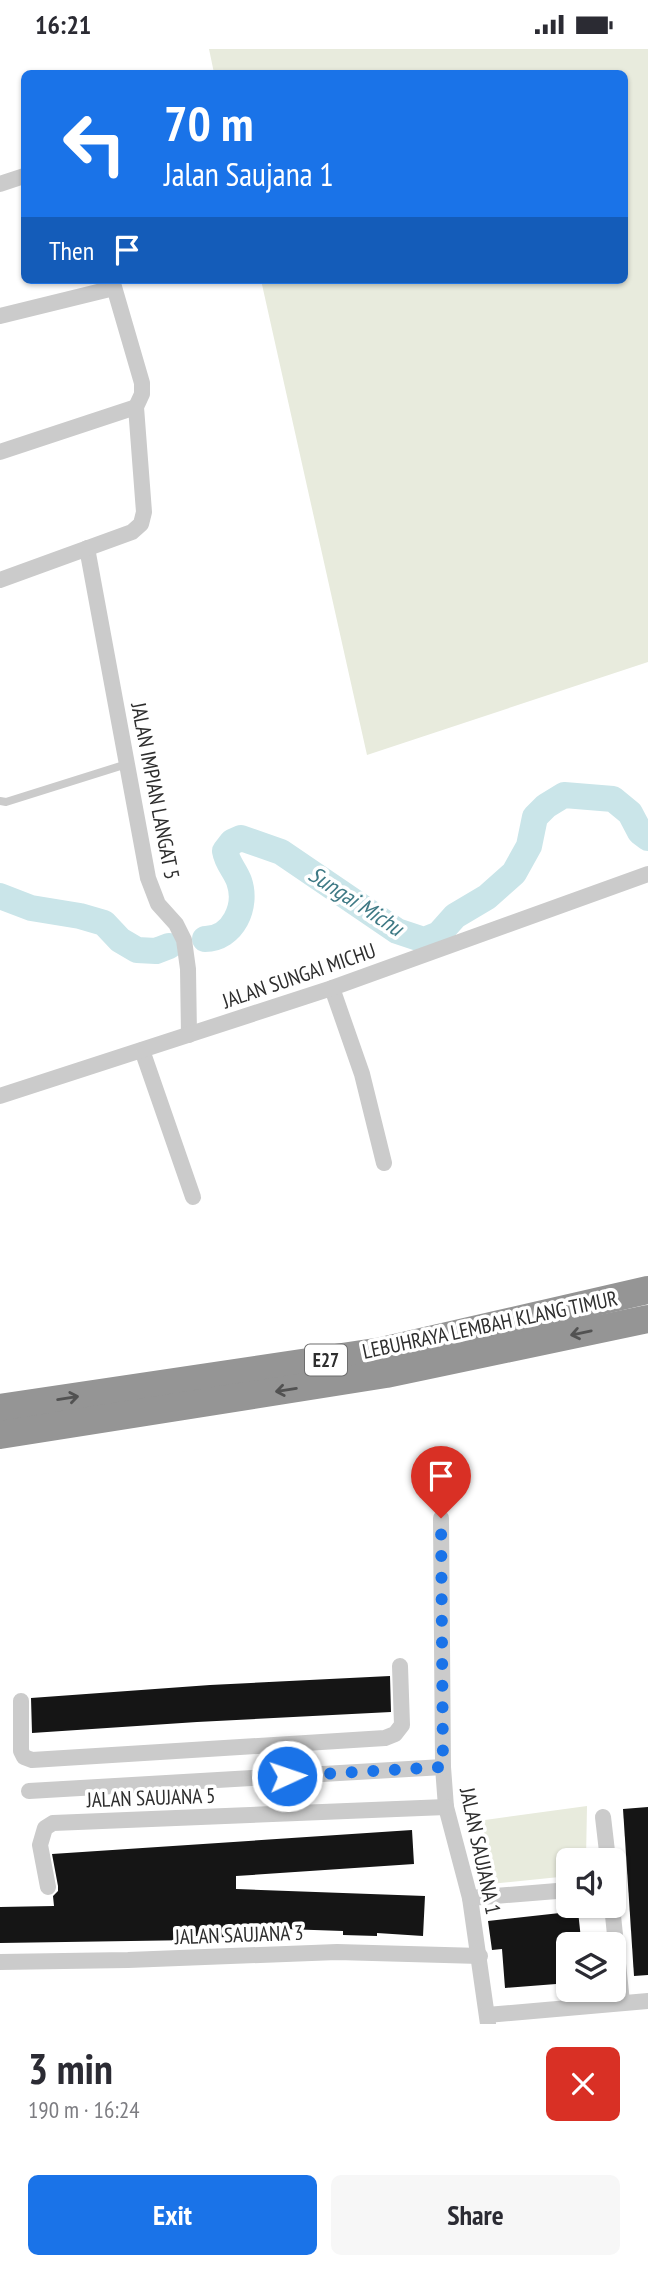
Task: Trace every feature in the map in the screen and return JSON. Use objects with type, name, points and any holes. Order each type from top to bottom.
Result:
[{"type":"highway","name":"LEBUHRAYA LEMBAH KLANG TIMUR","points":[[0,1408],[382,1351],[648,1290]]},
{"type":"highway","name":"LEBUHRAYA LEMBAH KLANG TIMUR","points":[[0,1435],[386,1374],[648,1319]]},
{"type":"street","points":[[0,184],[21,177]]},
{"type":"street","points":[[0,316],[113,284],[142,383],[142,394],[136,407],[144,512],[141,524],[132,531],[0,580]]},
{"type":"street","points":[[0,452],[136,407]]},
{"type":"street","name":"JALAN IMPIAN LANGAT 5","points":[[87,548],[148,878],[158,904],[176,924],[184,940],[188,969],[190,1035]]},
{"type":"street","name":"JALAN SUNGAI MICHU","points":[[0,1095],[332,988],[648,874]]},
{"type":"street","points":[[332,988],[362,1075],[384,1163]]},
{"type":"street","points":[[142,1050],[192,1197]]},
{"type":"street","name":"JALAN SAUJANA 1","points":[[441,1518],[443,1767],[446,1807],[470,1898],[487,2020]]},
{"type":"street","points":[[21,1701],[21,1751],[24,1757],[32,1760],[385,1738],[395,1734],[402,1724],[400,1666]]},
{"type":"street","points":[[207,1749],[210,1781]]},
{"type":"street","name":"JALAN SAUJANA 5","points":[[29,1791],[443,1767]]},
{"type":"street","name":"JALAN SAUJANA 5","points":[[48,1887],[40,1845],[45,1828],[53,1823],[446,1807]]},
{"type":"street","points":[[603,1817],[607,1848]]},
{"type":"street","points":[[470,1898],[556,1891]]},
{"type":"street","name":"JALAN SAUJANA 3","points":[[0,1962],[337,1952],[480,1956]]},
{"type":"street","points":[[626,2002],[648,2001]]},
{"type":"street","points":[[487,2020],[622,2002]]},
{"type":"lane","points":[[0,801],[6,802],[127,764]]},
{"type":"shaded area","points":[[209,49],[648,49],[648,662],[367,755],[262,284],[628,284],[628,70],[213,70]]},
{"type":"shaded area","points":[[587,1806],[586,1848],[556,1848],[556,1877],[480,1885],[485,1820]]},
{"type":"building","points":[[390,1676],[391,1712],[32,1733],[31,1698]]},
{"type":"building","points":[[648,1807],[648,1975],[634,1976],[623,1809]]},
{"type":"building","points":[[412,1830],[414,1864],[236,1876],[236,1889],[425,1896],[423,1936],[377,1933],[377,1936],[343,1935],[343,1931],[285,1929],[285,1933],[240,1932],[240,1938],[196,1936],[196,1940],[0,1943],[0,1907],[54,1906],[53,1896],[58,1891],[58,1886],[52,1854]]},
{"type":"building","points":[[556,1913],[556,1918],[579,1918],[580,1932],[556,1932],[556,1984],[505,1988],[502,1949],[492,1950],[488,1921]]},
{"type":"waterway","name":"Sungai Michu","points":[[205,939],[215,938],[223,933],[236,919],[240,910],[239,881],[225,851],[232,842],[241,838],[281,852],[397,931],[424,940],[439,934],[455,916],[487,897],[514,873],[529,846],[535,817],[546,806],[564,795],[613,799],[630,813],[640,832],[648,838]]},
{"type":"waterway","name":"Sungai Michu","points":[[0,896],[31,908],[104,923],[120,940],[137,950],[156,951],[169,946]]},
{"type":"route","points":[[287,1776],[443,1767],[441,1518]]}]
